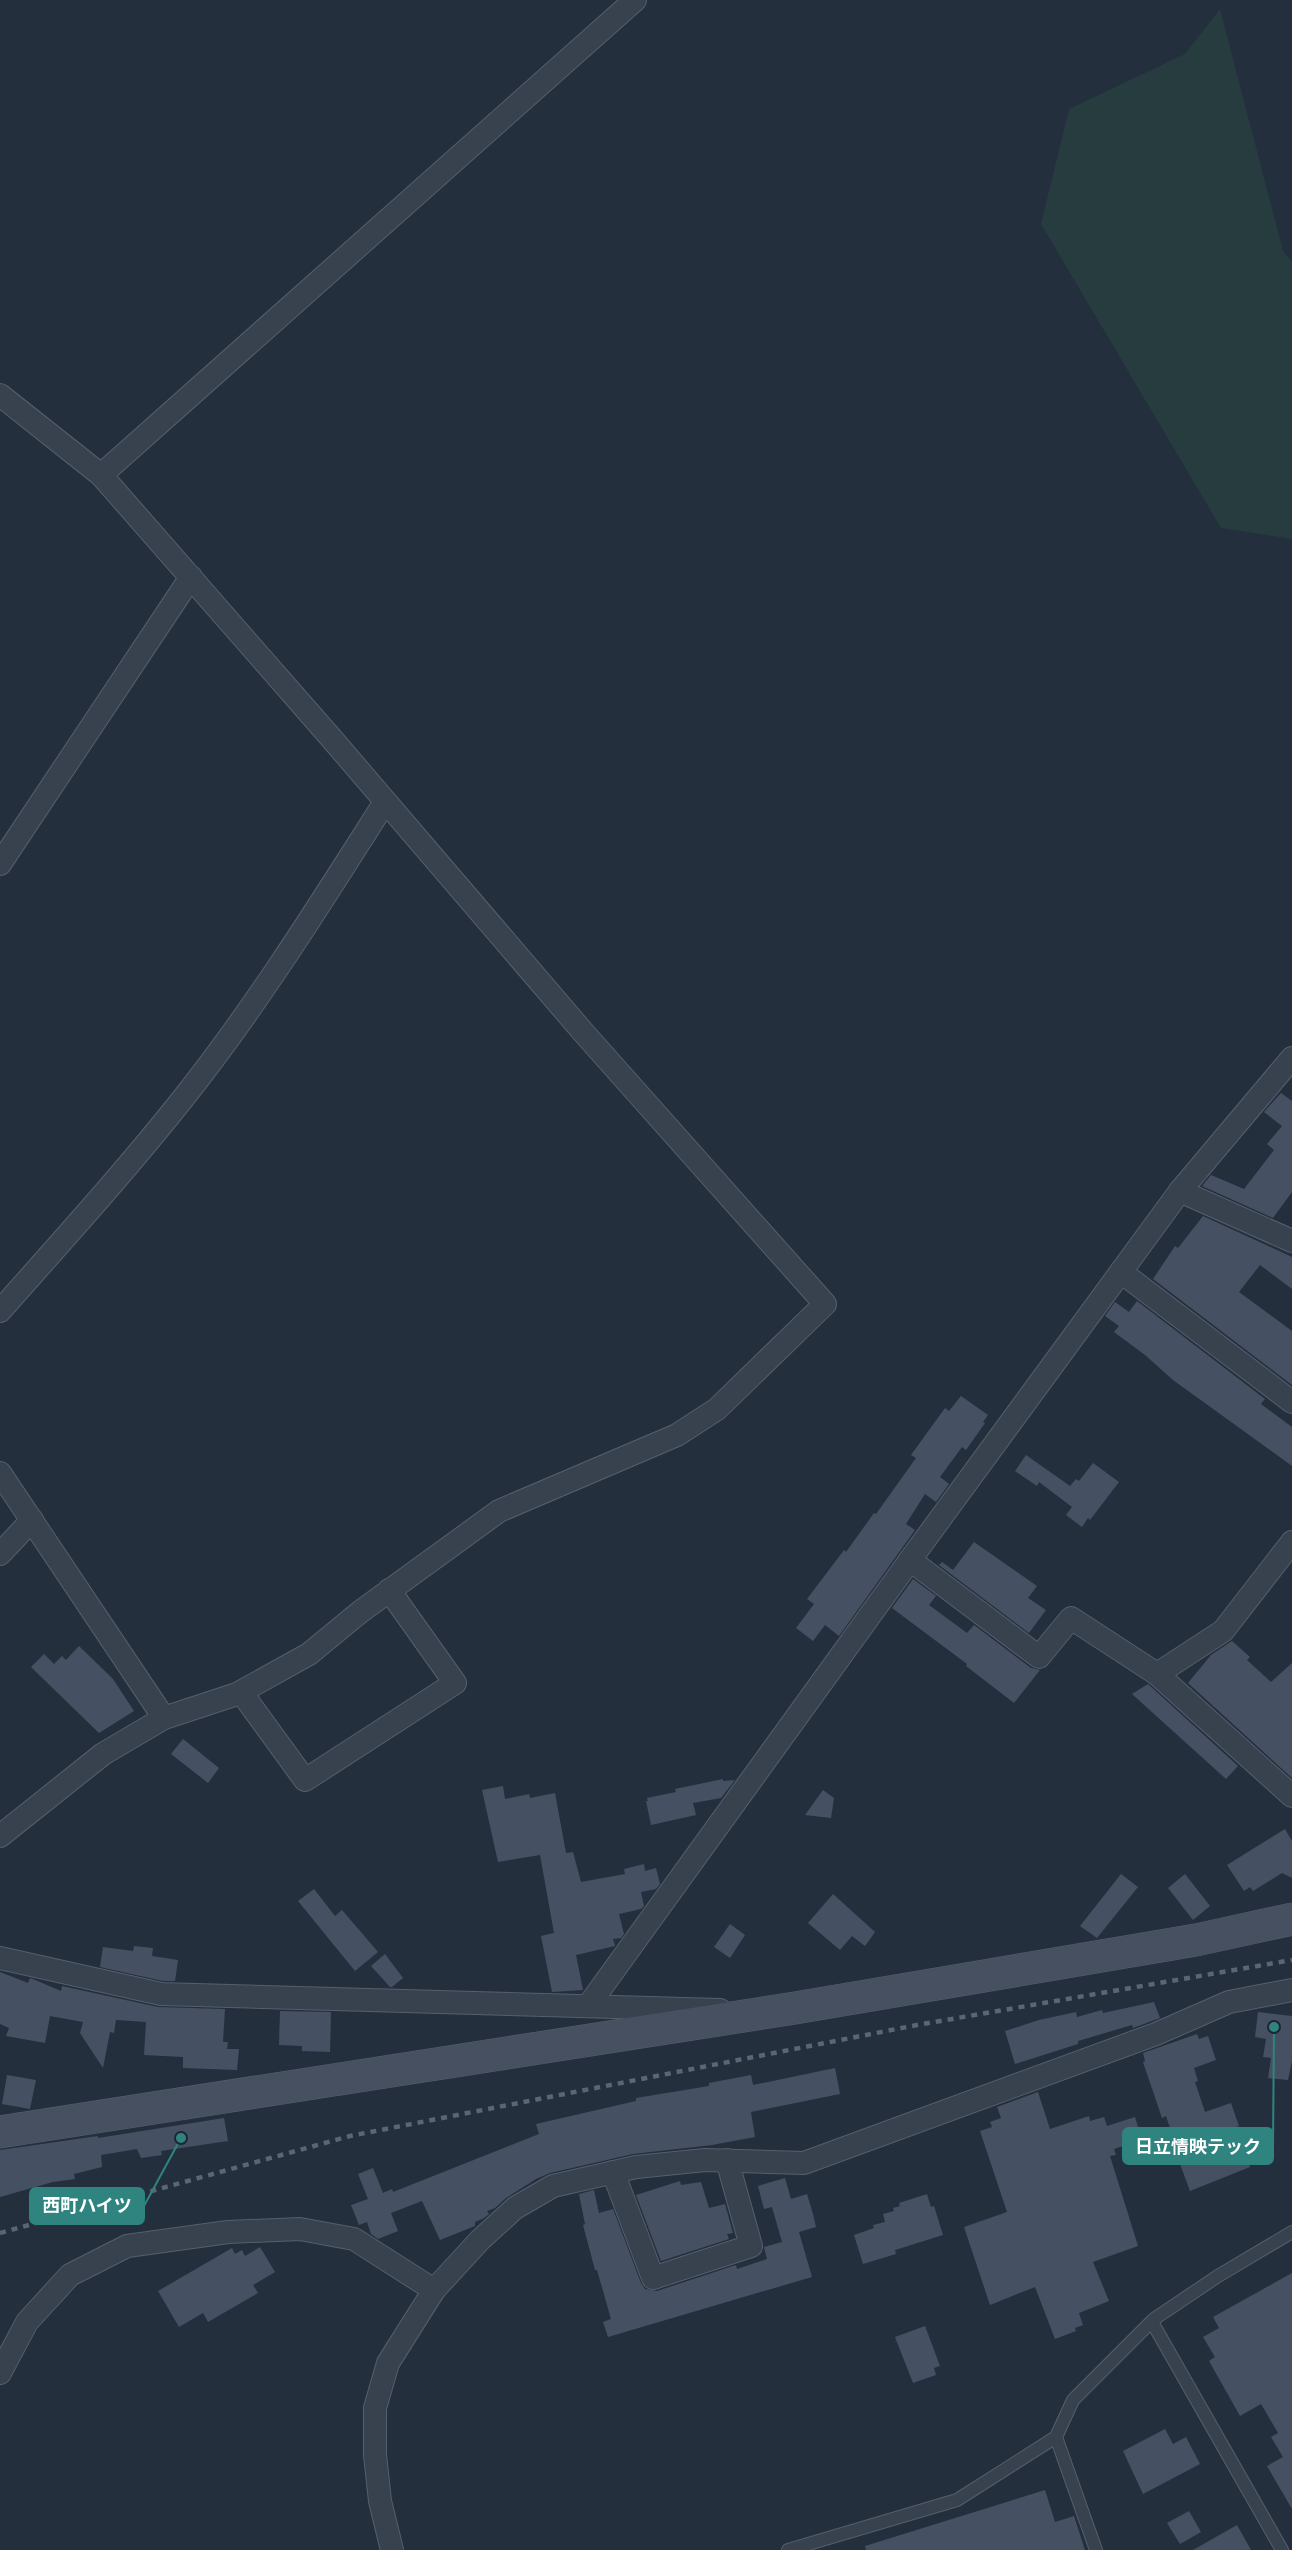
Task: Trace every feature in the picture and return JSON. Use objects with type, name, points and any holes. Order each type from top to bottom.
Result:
[{"type":"street","points":[[101,475],[628,2]]},
{"type":"street","points":[[0,395],[101,475],[582,1032],[825,1304],[717,1409],[677,1435],[499,1511],[360,1611],[309,1654],[241,1692],[164,1718],[103,1754],[0,1836]]},
{"type":"street","points":[[0,864],[191,577]]},
{"type":"street","points":[[0,1311],[87,1213],[181,1100],[293,946],[385,802]]},
{"type":"street","points":[[588,2006],[1180,1191],[1292,1058]]},
{"type":"street","points":[[1180,1191],[1292,1241]]},
{"type":"street","points":[[1121,1272],[1292,1402]]},
{"type":"street","points":[[0,1473],[164,1718]]},
{"type":"street","points":[[0,1554],[32,1520]]},
{"type":"street","points":[[1157,1674],[1223,1631],[1292,1542]]},
{"type":"street","points":[[910,1560],[1039,1657],[1071,1618],[1157,1674],[1292,1796]]},
{"type":"street","points":[[241,1692],[305,1780],[454,1683],[389,1590]]},
{"type":"street","points":[[0,2132],[764,2013],[1196,1940],[1292,1919]]},
{"type":"street","points":[[0,1958],[161,1994],[702,2008],[764,2013]]},
{"type":"street","points":[[392,2550],[380,2501],[375,2455],[375,2408],[388,2363],[434,2290],[480,2240],[515,2208],[553,2186],[613,2172],[693,2161],[804,2163],[1156,2034],[1229,2002],[1292,1990]]},
{"type":"street","points":[[613,2172],[653,2278],[751,2246],[727,2160]]},
{"type":"street","points":[[0,2373],[27,2322],[70,2275],[128,2246],[228,2232],[300,2229],[354,2239],[434,2290]]},
{"type":"lane","points":[[788,2550],[957,2500],[1056,2437],[1073,2400],[1152,2322],[1218,2276],[1292,2232]]},
{"type":"lane","points":[[1152,2322],[1282,2550]]},
{"type":"lane","points":[[1056,2437],[1096,2550]]},
{"type":"green space","points":[[1220,9],[1283,251],[1292,262],[1292,539],[1221,528],[1041,224],[1069,109],[1185,54]]},
{"type":"building","points":[[1281,1093],[1292,1101],[1292,1192],[1273,1218],[1202,1186],[1211,1175],[1244,1189],[1274,1150],[1267,1144],[1282,1126],[1264,1112]]},
{"type":"building","points":[[1203,1216],[1292,1257],[1292,1289],[1260,1265],[1239,1292],[1292,1331],[1292,1385],[1153,1279],[1175,1246],[1178,1248]]},
{"type":"building","points":[[1137,1301],[1265,1399],[1261,1404],[1292,1427],[1292,1466],[1173,1380],[1114,1332],[1119,1326],[1105,1316],[1115,1302],[1129,1312]]},
{"type":"building","points":[[961,1396],[988,1415],[966,1450],[962,1447],[940,1477],[949,1484],[936,1502],[925,1494],[906,1524],[915,1530],[839,1636],[825,1625],[813,1641],[796,1628],[814,1604],[807,1599],[844,1550],[846,1552],[874,1513],[876,1514],[916,1458],[911,1455],[945,1408],[949,1411]]},
{"type":"building","points":[[1026,1455],[1070,1486],[1076,1479],[1079,1481],[1093,1463],[1119,1482],[1082,1527],[1066,1515],[1072,1507],[1039,1482],[1037,1486],[1015,1471]]},
{"type":"building","points":[[974,1542],[1037,1586],[1028,1598],[1046,1610],[1029,1633],[939,1565],[942,1562],[953,1570]]},
{"type":"building","points":[[913,1579],[936,1596],[929,1605],[967,1633],[974,1625],[1031,1668],[1040,1670],[1014,1703],[966,1666],[967,1664],[892,1608]]},
{"type":"building","points":[[1232,1641],[1250,1657],[1247,1660],[1271,1682],[1292,1663],[1292,1778],[1188,1683],[1211,1655]]},
{"type":"building","points":[[79,1646],[113,1679],[134,1711],[99,1733],[31,1667],[44,1654],[54,1664],[62,1656],[66,1660]]},
{"type":"building","points":[[1148,1684],[1238,1766],[1226,1779],[1132,1694]]},
{"type":"building","points":[[183,1739],[219,1768],[208,1783],[171,1754]]},
{"type":"building","points":[[723,1779],[723,1781],[735,1780],[721,1798],[693,1803],[696,1815],[651,1825],[647,1798],[676,1792],[675,1789]]},
{"type":"building","points":[[503,1786],[505,1799],[529,1794],[530,1798],[555,1793],[566,1853],[573,1852],[581,1882],[625,1874],[624,1869],[644,1864],[645,1871],[656,1868],[660,1884],[656,1889],[641,1892],[644,1906],[641,1909],[619,1914],[624,1934],[621,1938],[613,1939],[615,1946],[576,1955],[583,1990],[552,1992],[541,1936],[554,1933],[540,1855],[498,1862],[482,1790]]},
{"type":"building","points":[[823,1790],[834,1798],[831,1818],[805,1815]]},
{"type":"building","points":[[1285,1829],[1292,1841],[1292,1878],[1282,1873],[1253,1891],[1250,1887],[1244,1891],[1227,1865]]},
{"type":"building","points":[[1121,1874],[1138,1887],[1097,1938],[1080,1926]]},
{"type":"building","points":[[1185,1874],[1210,1906],[1193,1920],[1168,1888]]},
{"type":"building","points":[[314,1889],[335,1916],[342,1910],[378,1952],[355,1971],[298,1901]]},
{"type":"building","points":[[833,1894],[875,1932],[865,1946],[852,1936],[840,1950],[808,1923]]},
{"type":"building","points":[[730,1924],[745,1935],[730,1958],[714,1947]]},
{"type":"building","points":[[134,1946],[153,1948],[152,1956],[178,1960],[175,1981],[163,1981],[100,1967],[103,1947],[133,1951]]},
{"type":"building","points":[[385,1954],[403,1978],[392,1987],[371,1966]]},
{"type":"building","points":[[0,1972],[28,1983],[30,1978],[61,1991],[62,1986],[158,2007],[225,2009],[223,2042],[228,2042],[227,2049],[239,2049],[237,2070],[183,2068],[183,2057],[144,2055],[146,2022],[116,2020],[114,2033],[110,2032],[103,2068],[80,2033],[83,2022],[50,2016],[45,2043],[6,2036],[9,2028],[0,2024]]},
{"type":"building","points":[[1154,2002],[1160,2018],[1133,2028],[1132,2025],[1078,2041],[1078,2044],[1015,2064],[1005,2031],[1039,2020],[1076,2012],[1077,2017],[1102,2010],[1103,2013]]},
{"type":"building","points":[[280,2011],[331,2012],[330,2052],[302,2051],[302,2046],[279,2045]]},
{"type":"building","points":[[1258,2012],[1292,2016],[1292,2061],[1288,2080],[1268,2078],[1271,2058],[1263,2057],[1266,2039],[1255,2037]]},
{"type":"building","points":[[1197,2034],[1199,2039],[1208,2036],[1216,2060],[1194,2068],[1198,2081],[1195,2082],[1205,2112],[1231,2103],[1239,2126],[1236,2127],[1250,2167],[1190,2191],[1166,2116],[1162,2118],[1143,2062],[1145,2061],[1143,2053]]},
{"type":"building","points":[[835,2068],[840,2094],[751,2112],[755,2137],[712,2145],[633,2154],[550,2173],[536,2179],[506,2198],[495,2208],[487,2211],[489,2214],[475,2222],[475,2226],[440,2240],[422,2201],[391,2213],[398,2231],[378,2239],[371,2234],[367,2222],[359,2225],[351,2205],[368,2199],[358,2174],[373,2168],[383,2193],[392,2189],[393,2192],[539,2134],[536,2124],[636,2101],[636,2098],[709,2086],[709,2083],[751,2075],[753,2085]]},
{"type":"building","points":[[7,2075],[36,2080],[30,2109],[2,2104]]},
{"type":"building","points":[[1038,2092],[1050,2129],[1089,2116],[1090,2121],[1104,2117],[1107,2126],[1135,2117],[1142,2140],[1114,2149],[1116,2155],[1110,2156],[1138,2246],[1093,2262],[1109,2301],[1079,2313],[1083,2325],[1075,2328],[1076,2331],[1055,2339],[1035,2287],[990,2305],[964,2227],[1007,2212],[980,2131],[992,2127],[990,2122],[1001,2118],[997,2107]]},
{"type":"building","points":[[224,2118],[228,2141],[161,2151],[162,2155],[141,2158],[137,2149],[101,2155],[102,2167],[74,2174],[75,2179],[53,2182],[0,2197],[0,2150],[98,2136],[98,2138]]},
{"type":"building","points":[[785,2178],[791,2199],[807,2194],[813,2214],[816,2227],[799,2232],[812,2277],[608,2337],[603,2322],[611,2319],[583,2225],[585,2224],[579,2194],[594,2190],[599,2213],[613,2209],[641,2283],[645,2289],[657,2291],[736,2265],[737,2269],[767,2259],[764,2247],[782,2242],[772,2207],[764,2209],[758,2186]]},
{"type":"building","points":[[680,2181],[681,2185],[701,2182],[709,2208],[725,2204],[733,2233],[727,2234],[729,2239],[661,2261],[636,2195]]},
{"type":"building","points":[[927,2194],[931,2207],[934,2206],[943,2235],[895,2250],[896,2254],[863,2264],[854,2235],[874,2228],[873,2225],[885,2222],[883,2214],[894,2211],[893,2208],[900,2206],[899,2203]]},
{"type":"building","points":[[260,2247],[275,2272],[253,2285],[258,2293],[208,2322],[203,2313],[179,2327],[158,2291],[232,2248],[235,2254],[242,2250],[245,2256]]},
{"type":"building","points":[[1292,2273],[1292,2509],[1267,2466],[1283,2457],[1271,2437],[1278,2433],[1261,2404],[1240,2416],[1209,2361],[1215,2357],[1203,2337],[1219,2328],[1213,2317]]},
{"type":"building","points":[[925,2326],[940,2366],[934,2368],[936,2375],[913,2383],[895,2337]]},
{"type":"building","points":[[1165,2429],[1173,2444],[1186,2437],[1200,2464],[1143,2494],[1123,2451]]},
{"type":"building","points":[[1045,2490],[1055,2522],[1074,2516],[1085,2550],[866,2550],[865,2546]]},
{"type":"building","points":[[1189,2511],[1201,2532],[1180,2544],[1167,2523]]},
{"type":"building","points":[[1237,2525],[1251,2550],[1193,2550]]},
{"type":"railway","points":[[0,2233],[350,2136],[917,2025],[1292,1960]]},
{"type":"place","name":"日立情映テック","points":[[1274,2027]]},
{"type":"place","name":"西町ハイツ","points":[[181,2138]]}]
